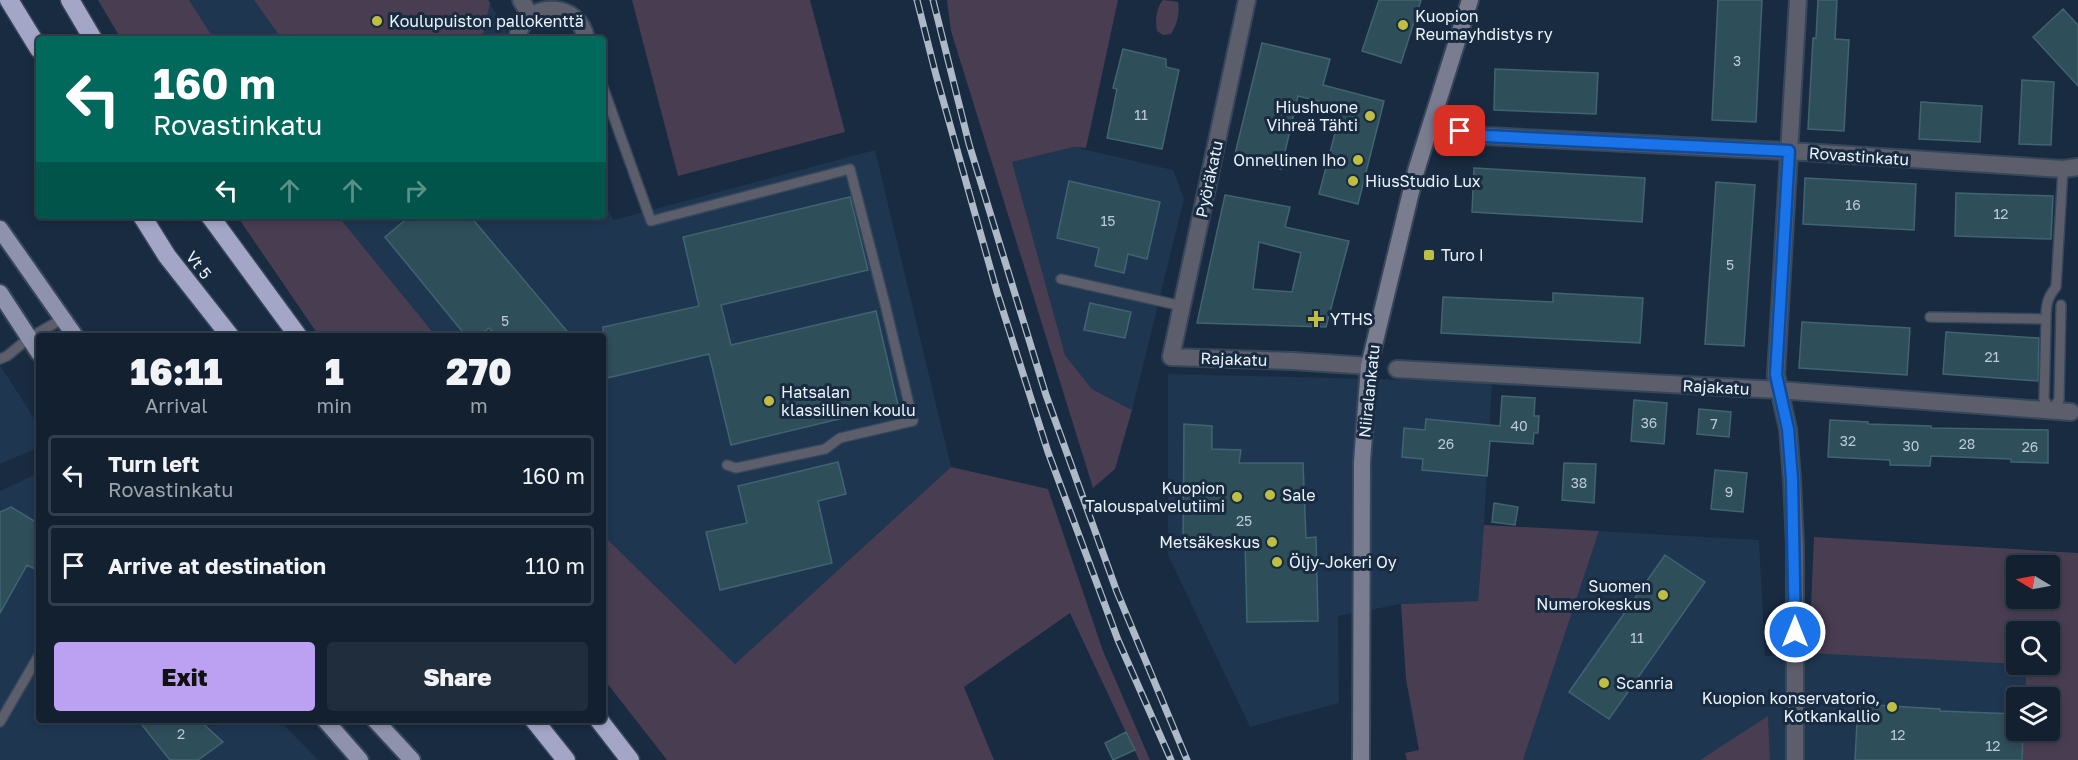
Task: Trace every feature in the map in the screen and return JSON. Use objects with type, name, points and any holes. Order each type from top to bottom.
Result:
[{"type":"highway","points":[[9,0],[36,44]]},
{"type":"highway","points":[[70,0],[91,36]]},
{"type":"highway","name":"Vt 5","points":[[144,219],[167,256],[228,333]]},
{"type":"highway","points":[[212,219],[296,333]]},
{"type":"highway","points":[[536,723],[566,760]]},
{"type":"highway","points":[[600,723],[630,760]]},
{"type":"main road","name":"Niiralankatu","points":[[1361,760],[1362,462],[1369,366],[1416,171],[1470,0]]},
{"type":"main road","points":[[0,229],[73,333]]},
{"type":"main road","points":[[0,293],[36,348]]},
{"type":"main road","points":[[328,723],[360,760]]},
{"type":"main road","points":[[378,723],[412,760]]},
{"type":"street","points":[[521,0],[530,15]]},
{"type":"street","name":"Pyöräkatu","points":[[1171,357],[1247,0]]},
{"type":"street","points":[[1795,760],[1795,546],[1792,479],[1788,429],[1776,375],[1798,0]]},
{"type":"street","points":[[518,36],[523,23],[530,15],[541,10],[552,9],[573,16],[581,25],[585,36]]},
{"type":"street","name":"Rovastinkatu","points":[[1460,131],[1486,136],[2070,168]]},
{"type":"street","name":"Rajakatu","points":[[1171,357],[1369,366]]},
{"type":"street","name":"Rajakatu","points":[[1396,369],[1778,390],[2071,412]]},
{"type":"lane","points":[[606,95],[651,220],[850,169],[913,421],[840,438],[825,449],[736,468],[727,465]]},
{"type":"lane","points":[[2061,305],[2059,400],[2050,411],[2044,399],[2046,303],[2048,296],[2056,286],[2070,168]]},
{"type":"lane","points":[[1061,279],[1182,306]]},
{"type":"lane","points":[[1930,317],[2046,319]]},
{"type":"lane","points":[[38,333],[64,318]]},
{"type":"lane","points":[[0,359],[36,334]]},
{"type":"lane","points":[[0,722],[36,660]]},
{"type":"shaded area","points":[[98,0],[189,0],[212,36],[119,36]]},
{"type":"shaded area","name":"Koulupuiston pallokenttä","points":[[189,0],[488,0],[509,36],[212,36]]},
{"type":"shaded area","name":"Koulupuiston pallokenttä","points":[[254,0],[488,0],[490,3],[483,36],[280,36]]},
{"type":"shaded area","points":[[632,0],[810,0],[845,132],[678,176]]},
{"type":"shaded area","points":[[947,0],[1118,0],[1086,148],[1074,147],[1012,162],[1065,355],[1092,389],[1132,410],[1115,469],[1093,488],[951,31]]},
{"type":"shaded area","points":[[1163,0],[1178,2],[1179,10],[1171,34],[1163,35],[1157,31],[1156,23],[1157,11]]},
{"type":"shaded area","points":[[1074,147],[1173,170],[1184,199],[1132,410],[1092,389],[1065,355],[1012,162]]},
{"type":"shaded area","name":"Hatsalan klassillinen koulu","points":[[875,150],[951,467],[735,664],[606,538],[606,333],[434,333],[340,219],[606,219],[606,206],[614,220]]},
{"type":"shaded area","points":[[239,219],[340,219],[434,333],[317,333]]},
{"type":"shaded area","points":[[0,365],[36,421],[36,448],[0,464]]},
{"type":"shaded area","points":[[1168,374],[1492,382],[1478,601],[1401,604],[1338,616],[1339,703],[1250,727],[1168,555]]},
{"type":"shaded area","points":[[951,467],[1048,489],[1103,651],[1150,760],[1139,760],[1070,613],[964,687],[994,760],[667,760],[606,682],[606,538],[735,664]]},
{"type":"shaded area","points":[[36,474],[36,723],[282,723],[318,760],[0,760],[0,491]]},
{"type":"shaded area","points":[[1484,525],[1599,531],[1523,760],[1407,760],[1405,753],[1419,750],[1406,679],[1401,604],[1478,601]]},
{"type":"shaded area","points":[[1599,531],[1759,540],[1765,656],[1809,653],[1858,654],[2006,664],[2006,675],[2026,675],[2025,687],[2006,687],[2006,741],[2023,741],[2022,760],[1770,760],[1768,717],[1700,760],[1523,760]]},
{"type":"shaded area","points":[[1814,537],[2078,553],[2078,760],[2022,760],[2023,741],[2060,741],[2060,687],[2025,687],[2026,675],[2060,675],[2060,621],[2006,621],[2006,663],[1809,653]]},
{"type":"shaded area","points":[[1768,716],[1770,760],[1700,760]]},
{"type":"building","points":[[1379,0],[1421,0],[1401,63],[1362,51]]},
{"type":"building","points":[[1718,0],[1762,0],[1756,122],[1712,120]]},
{"type":"building","points":[[1818,0],[1837,0],[1835,39],[1849,40],[1844,131],[1808,129],[1813,38],[1816,38]]},
{"type":"building","points":[[2063,9],[2078,25],[2078,86],[2033,37]]},
{"type":"building","points":[[1262,43],[1330,59],[1323,85],[1384,101],[1358,204],[1319,194],[1342,107],[1298,96],[1281,169],[1234,158]]},
{"type":"building","points":[[1123,49],[1166,59],[1166,67],[1179,70],[1162,149],[1107,138],[1117,89],[1113,88]]},
{"type":"building","points":[[1495,69],[1598,73],[1596,114],[1494,110]]},
{"type":"building","points":[[2022,80],[2054,82],[2051,145],[2019,144]]},
{"type":"building","points":[[1921,102],[1982,106],[1980,142],[1919,139]]},
{"type":"building","points":[[1474,168],[1645,178],[1642,222],[1472,212]]},
{"type":"building","points":[[1805,178],[1916,184],[1914,230],[1803,224]]},
{"type":"building","points":[[1069,181],[1160,202],[1147,259],[1128,254],[1124,273],[1095,266],[1099,248],[1057,238]]},
{"type":"building","points":[[1716,182],[1755,185],[1744,346],[1705,344]]},
{"type":"building","points":[[1956,193],[2053,196],[2051,239],[1955,236]]},
{"type":"building","points":[[1225,195],[1290,207],[1285,227],[1349,241],[1326,327],[1197,323]],"holes":[[[1259,242],[1301,253],[1292,292],[1253,289]]]},
{"type":"building","points":[[850,197],[868,270],[721,305],[731,345],[876,311],[898,405],[731,445],[709,354],[606,378],[606,333],[603,333],[603,327],[699,306],[683,237]]},
{"type":"building","points":[[406,219],[473,219],[568,333],[493,333],[489,328],[483,333],[464,333],[385,237]]},
{"type":"building","points":[[1553,293],[1643,298],[1640,343],[1441,333],[1443,297],[1553,302]]},
{"type":"building","points":[[1090,303],[1131,312],[1125,338],[1084,330]]},
{"type":"building","points":[[1802,322],[1910,328],[1907,375],[1799,368]]},
{"type":"building","points":[[1946,332],[2039,338],[2038,381],[1943,374]]},
{"type":"building","points":[[1502,396],[1535,398],[1534,416],[1539,416],[1538,433],[1534,433],[1533,444],[1490,441],[1487,476],[1422,470],[1423,459],[1402,457],[1404,428],[1425,430],[1426,419],[1500,426]]},
{"type":"building","points":[[1634,400],[1667,403],[1664,444],[1631,441]]},
{"type":"building","points":[[1699,409],[1731,412],[1729,437],[1697,434]]},
{"type":"building","points":[[1830,420],[1931,426],[1931,428],[2048,430],[2048,463],[1931,456],[1930,466],[1890,465],[1890,460],[1828,457]]},
{"type":"building","points":[[1184,424],[1212,426],[1212,449],[1241,450],[1239,463],[1303,463],[1306,538],[1316,537],[1318,621],[1247,622],[1245,541],[1183,543]]},
{"type":"building","points":[[838,462],[846,494],[818,501],[832,563],[720,590],[706,532],[747,523],[738,486]]},
{"type":"building","points":[[1564,463],[1596,464],[1594,503],[1562,500]]},
{"type":"building","points":[[1715,470],[1747,473],[1743,512],[1711,509]]},
{"type":"building","points":[[1494,503],[1518,507],[1515,525],[1492,522]]},
{"type":"building","points":[[11,507],[36,522],[36,567],[35,569],[27,565],[0,613],[0,512]]},
{"type":"building","points":[[1665,555],[1705,582],[1609,719],[1569,692]]},
{"type":"building","points":[[1858,704],[2006,714],[2006,741],[2023,741],[2022,760],[1855,760]]},
{"type":"building","points":[[140,723],[202,723],[223,742],[198,760],[170,760]]},
{"type":"building","points":[[1126,732],[1135,750],[1113,760],[1105,743]]},
{"type":"railway","points":[[917,0],[997,292],[1048,452],[1118,640],[1171,760]]},
{"type":"railway","points":[[933,0],[969,144],[1046,395],[1117,592],[1187,760]]},
{"type":"place","name":"Koulupuiston pallokenttä","points":[[377,21]]},
{"type":"place","name":"Kuopion Reumayhdistys ry","points":[[1403,25]]},
{"type":"place","name":"Hiushuone Vihreä Tähti","points":[[1370,116]]},
{"type":"place","name":"Onnellinen Iho","points":[[1358,160]]},
{"type":"place","name":"HiusStudio Lux","points":[[1353,181]]},
{"type":"place","name":"Turo I","points":[[1429,255]]},
{"type":"place","name":"YTHS","points":[[1316,319]]},
{"type":"place","name":"Hatsalan klassillinen koulu","points":[[769,401]]},
{"type":"place","name":"Sale","points":[[1270,495]]},
{"type":"place","name":"Kuopion Talouspalvelutiimi","points":[[1237,497]]},
{"type":"place","name":"Metsäkeskus","points":[[1272,542]]},
{"type":"place","name":"Öljy-Jokeri Oy","points":[[1277,562]]},
{"type":"place","name":"Suomen Numerokeskus","points":[[1663,595]]},
{"type":"place","name":"Scanria","points":[[1604,683]]},
{"type":"place","name":"Kuopion konservatorio, Kotkankallio","points":[[1892,707]]},
{"type":"route","points":[[1460,131],[1486,136],[1789,151],[1776,375],[1788,429],[1792,479],[1795,632]]}]
